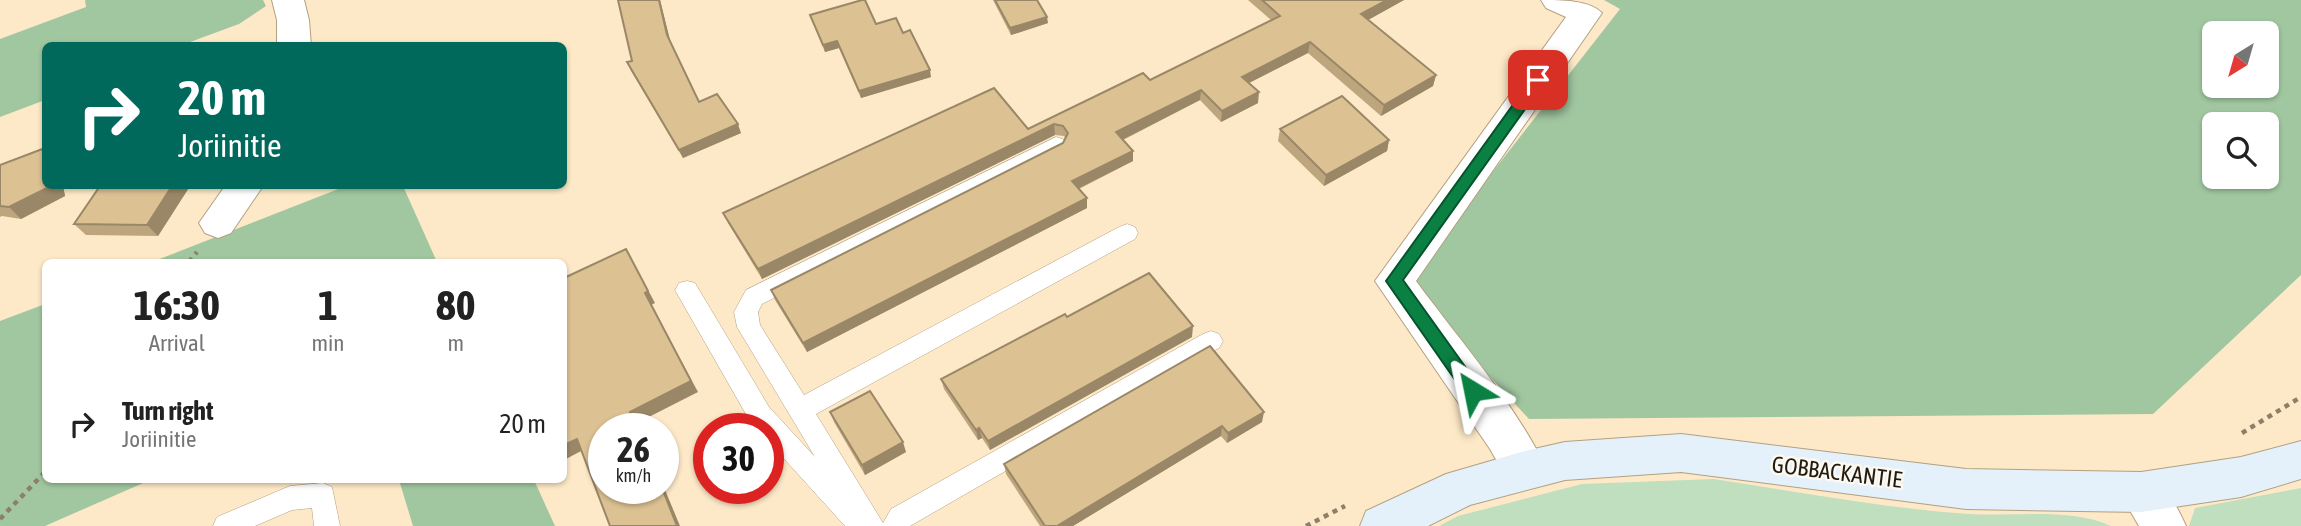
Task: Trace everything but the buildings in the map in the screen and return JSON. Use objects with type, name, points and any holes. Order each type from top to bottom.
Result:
[{"type":"street","points":[[288,0],[293,20],[294,42]]},
{"type":"street","points":[[1525,470],[1504,436],[1394,281],[1572,7]]},
{"type":"street","points":[[218,223],[243,189]]},
{"type":"street","name":"GOBBACKANTIE","points":[[1382,526],[1461,488],[1565,461],[1681,453],[2152,509],[2241,477],[2301,460]]},
{"type":"lane","points":[[872,526],[749,327],[746,312],[754,297],[1056,145]]},
{"type":"lane","points":[[800,410],[1126,233]]},
{"type":"lane","points":[[687,290],[760,415],[862,526]]},
{"type":"lane","points":[[895,526],[900,519],[1211,341]]},
{"type":"lane","points":[[226,526],[290,498],[323,495],[327,526]]},
{"type":"path","points":[[0,519],[42,475]]},
{"type":"green space","points":[[85,0],[263,0],[266,6],[239,24],[190,42],[42,42],[42,101],[0,117],[0,39],[86,7]]},
{"type":"green space","points":[[1604,0],[2301,0],[2301,275],[2153,414],[1529,419],[1455,339],[1408,280],[1620,9]]},
{"type":"green space","points":[[338,189],[404,189],[436,259],[160,259]]},
{"type":"green space","points":[[42,305],[42,483],[143,483],[45,526],[0,526],[0,321]]},
{"type":"green space","points":[[1714,479],[1905,508],[1969,514],[2060,515],[2095,520],[2111,526],[1439,526],[1458,516],[1582,484]]},
{"type":"green space","points":[[400,483],[535,483],[555,526],[413,526]]},
{"type":"green space","points":[[2301,488],[2301,526],[2189,526],[2195,508]]},
{"type":"route","points":[[1473,391],[1394,281],[1538,80]]}]
